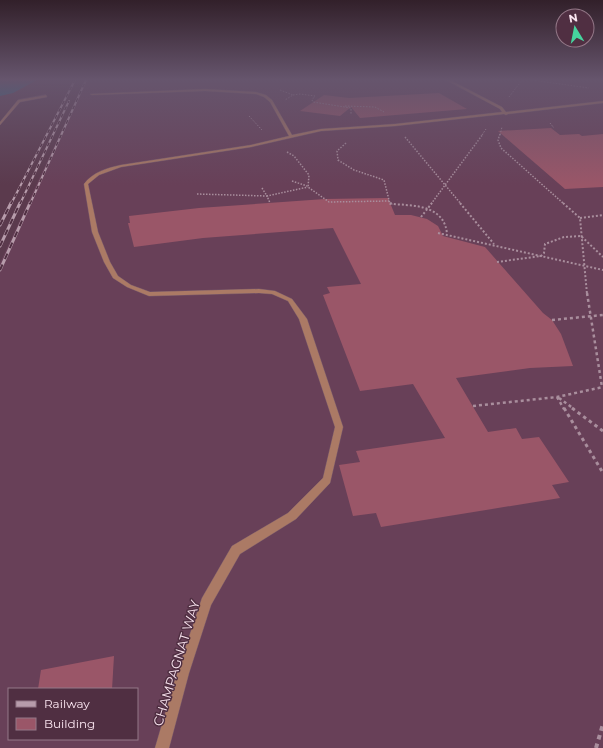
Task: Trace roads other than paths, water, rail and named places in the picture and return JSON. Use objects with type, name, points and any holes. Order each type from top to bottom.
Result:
[{"type":"lane","points":[[0,124],[8,115]]},
{"type":"lane","points":[[279,115],[291,137]]},
{"type":"lane","name":"CHAMPAGNAT WAY","points":[[162,748],[183,673],[206,602],[236,550],[292,516],[327,480],[339,427],[303,319],[290,300],[273,292],[259,291],[149,294],[129,286],[115,277],[106,262],[95,232],[86,184],[91,178],[104,171],[121,166],[273,142],[302,133],[321,130],[395,125],[497,115]]},
{"type":"railway","points":[[11,204],[57,115]]},
{"type":"railway","points":[[20,204],[62,115]]},
{"type":"railway","points":[[30,204],[70,115]]},
{"type":"railway","points":[[0,225],[11,203]]},
{"type":"railway","points":[[0,246],[20,203]]},
{"type":"railway","points":[[0,270],[30,203]]}]
